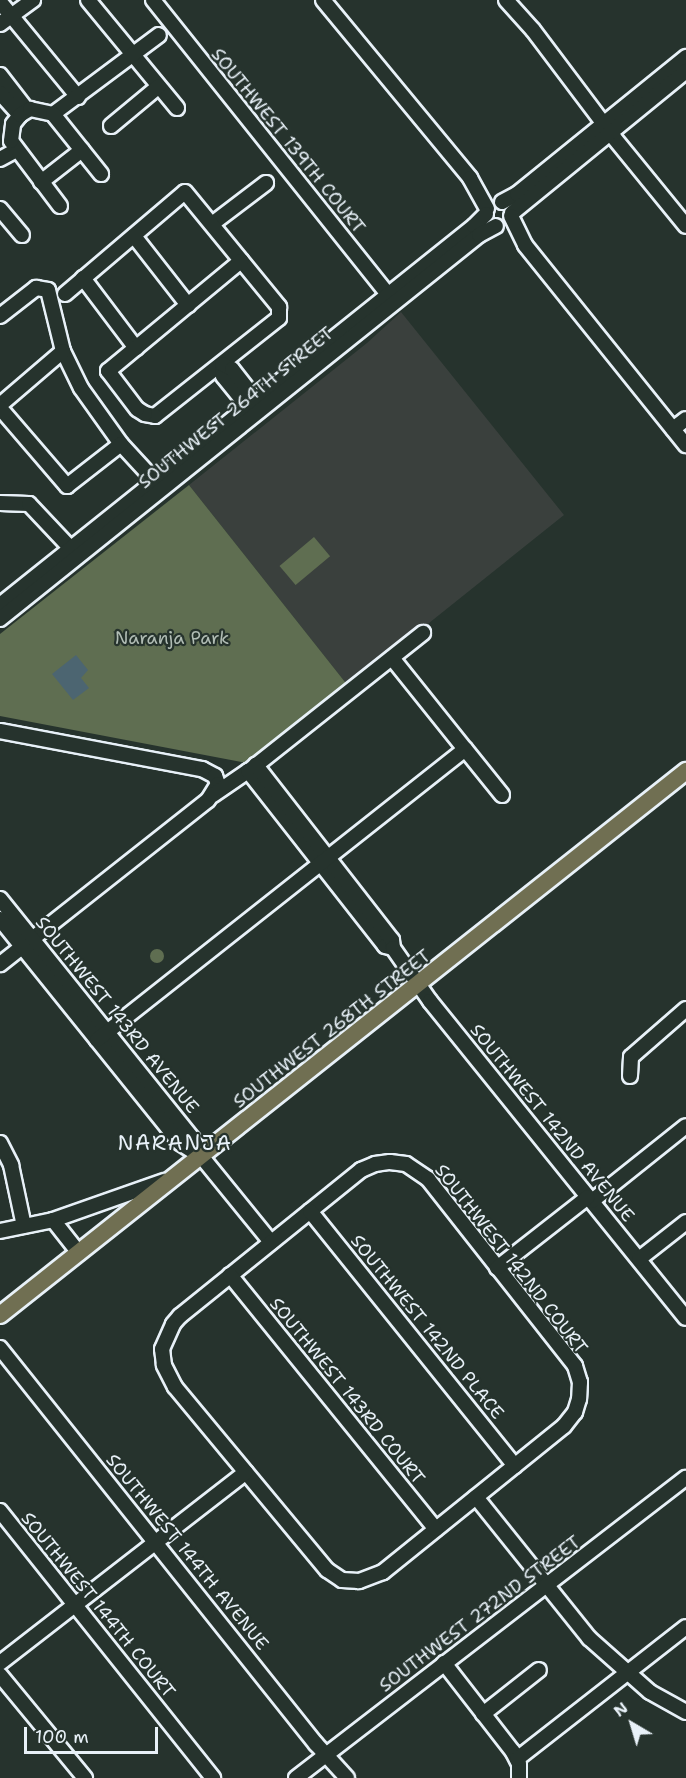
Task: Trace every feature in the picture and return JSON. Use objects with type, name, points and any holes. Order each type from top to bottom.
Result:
[{"type":"main road","name":"SOUTHWEST 268TH STREET","points":[[0,1315],[686,771]]},
{"type":"street","points":[[6,20],[33,0]]},
{"type":"street","points":[[88,0],[177,108]]},
{"type":"street","name":"SOUTHWEST 139TH COURT","points":[[153,0],[392,299]]},
{"type":"street","points":[[323,0],[493,206]]},
{"type":"street","points":[[0,2],[6,20],[78,97]]},
{"type":"street","points":[[513,2],[607,127],[686,226]]},
{"type":"street","points":[[53,114],[159,35]]},
{"type":"street","name":"SOUTHWEST 264TH STREET","points":[[512,214],[686,57]]},
{"type":"street","name":"SOUTHWEST 264TH STREET","points":[[0,605],[75,552],[392,299],[474,226],[493,206],[517,194],[686,71]]},
{"type":"street","points":[[0,76],[23,113]]},
{"type":"street","points":[[111,126],[159,86]]},
{"type":"street","points":[[0,93],[23,113]]},
{"type":"street","points":[[60,206],[16,150],[10,137],[14,124],[23,113],[36,109],[53,114],[101,174]]},
{"type":"street","points":[[0,159],[16,150]]},
{"type":"street","points":[[41,182],[82,150]]},
{"type":"street","points":[[212,224],[266,183]]},
{"type":"street","points":[[65,294],[185,192],[279,307],[279,318],[155,416],[137,409],[108,371],[241,261]]},
{"type":"street","points":[[493,206],[509,206],[525,245],[686,445]]},
{"type":"street","points":[[493,206],[488,220],[518,243],[525,245]]},
{"type":"street","points":[[1,212],[22,236]]},
{"type":"street","points":[[498,226],[507,224],[512,214]]},
{"type":"street","name":"SOUTHWEST 264TH STREET","points":[[0,619],[152,484],[252,404],[482,232],[498,226]]},
{"type":"street","points":[[134,236],[188,305]]},
{"type":"street","points":[[83,278],[136,348]]},
{"type":"street","points":[[0,316],[36,288],[48,290],[63,351],[81,387],[152,484]]},
{"type":"street","points":[[63,351],[0,406],[67,486],[121,444]]},
{"type":"street","points":[[222,364],[232,369],[237,385],[252,404]]},
{"type":"street","points":[[673,429],[686,419]]},
{"type":"street","points":[[0,503],[29,504],[75,552]]},
{"type":"street","points":[[0,964],[216,789],[252,768],[423,633]]},
{"type":"street","points":[[392,658],[502,795]]},
{"type":"street","points":[[0,731],[202,769],[215,776],[216,789]]},
{"type":"street","points":[[102,1036],[465,749]]},
{"type":"street","name":"SOUTHWEST 142ND AVENUE","points":[[252,768],[325,861],[385,946],[393,948],[430,1001],[686,1318]]},
{"type":"street","name":"SOUTHWEST 143RD AVENUE","points":[[0,899],[28,943],[102,1036],[180,1143],[201,1156],[271,1242]]},
{"type":"street","name":"SOUTHWEST 143RD AVENUE","points":[[0,919],[28,943]]},
{"type":"street","points":[[630,1076],[631,1057],[686,1010]]},
{"type":"street","points":[[498,1268],[686,1126]]},
{"type":"street","points":[[0,1143],[11,1165],[24,1226]]},
{"type":"street","name":"SOUTHWEST 142ND COURT","points":[[310,1211],[361,1170],[382,1162],[406,1164],[428,1179],[574,1366],[580,1383],[575,1412],[564,1426],[515,1466]]},
{"type":"street","points":[[0,1231],[53,1220],[176,1176]]},
{"type":"street","points":[[310,1211],[173,1324],[162,1350],[164,1365],[176,1387],[327,1570],[342,1580],[359,1581],[383,1572],[515,1466]]},
{"type":"street","name":"SOUTHWEST 142ND PLACE","points":[[310,1211],[515,1466]]},
{"type":"street","points":[[53,1220],[79,1253]]},
{"type":"street","points":[[639,1259],[686,1222]]},
{"type":"street","name":"SOUTHWEST 143RD COURT","points":[[230,1275],[436,1529]]},
{"type":"street","name":"SOUTHWEST 144TH AVENUE","points":[[0,1348],[316,1744],[346,1778]]},
{"type":"street","points":[[0,1663],[246,1472]]},
{"type":"street","name":"SOUTHWEST 272ND STREET","points":[[296,1778],[686,1478]]},
{"type":"street","points":[[476,1497],[589,1638],[650,1692],[686,1712]]},
{"type":"street","name":"SOUTHWEST 144TH COURT","points":[[0,1511],[213,1778]]},
{"type":"street","points":[[517,1759],[686,1627]]},
{"type":"street","points":[[444,1664],[517,1759],[519,1778]]},
{"type":"street","points":[[483,1714],[539,1670]]},
{"type":"street","points":[[0,1675],[85,1778]]},
{"type":"shaded area","points":[[401,312],[564,515],[349,687],[189,485],[367,343]]},
{"type":"green space","name":"Naranja Park","points":[[189,485],[349,687],[252,764],[0,716],[0,634]]},
{"type":"green space","points":[[314,537],[330,556],[296,585],[280,566]]},
{"type":"green space","points":[[157,949],[162,951],[164,956],[162,961],[157,963],[152,961],[150,956],[152,951]]},
{"type":"water","points":[[76,655],[88,670],[81,678],[89,688],[73,700],[52,674]]},
{"type":"district","name":"NARANJA","points":[[175,1143]]}]
